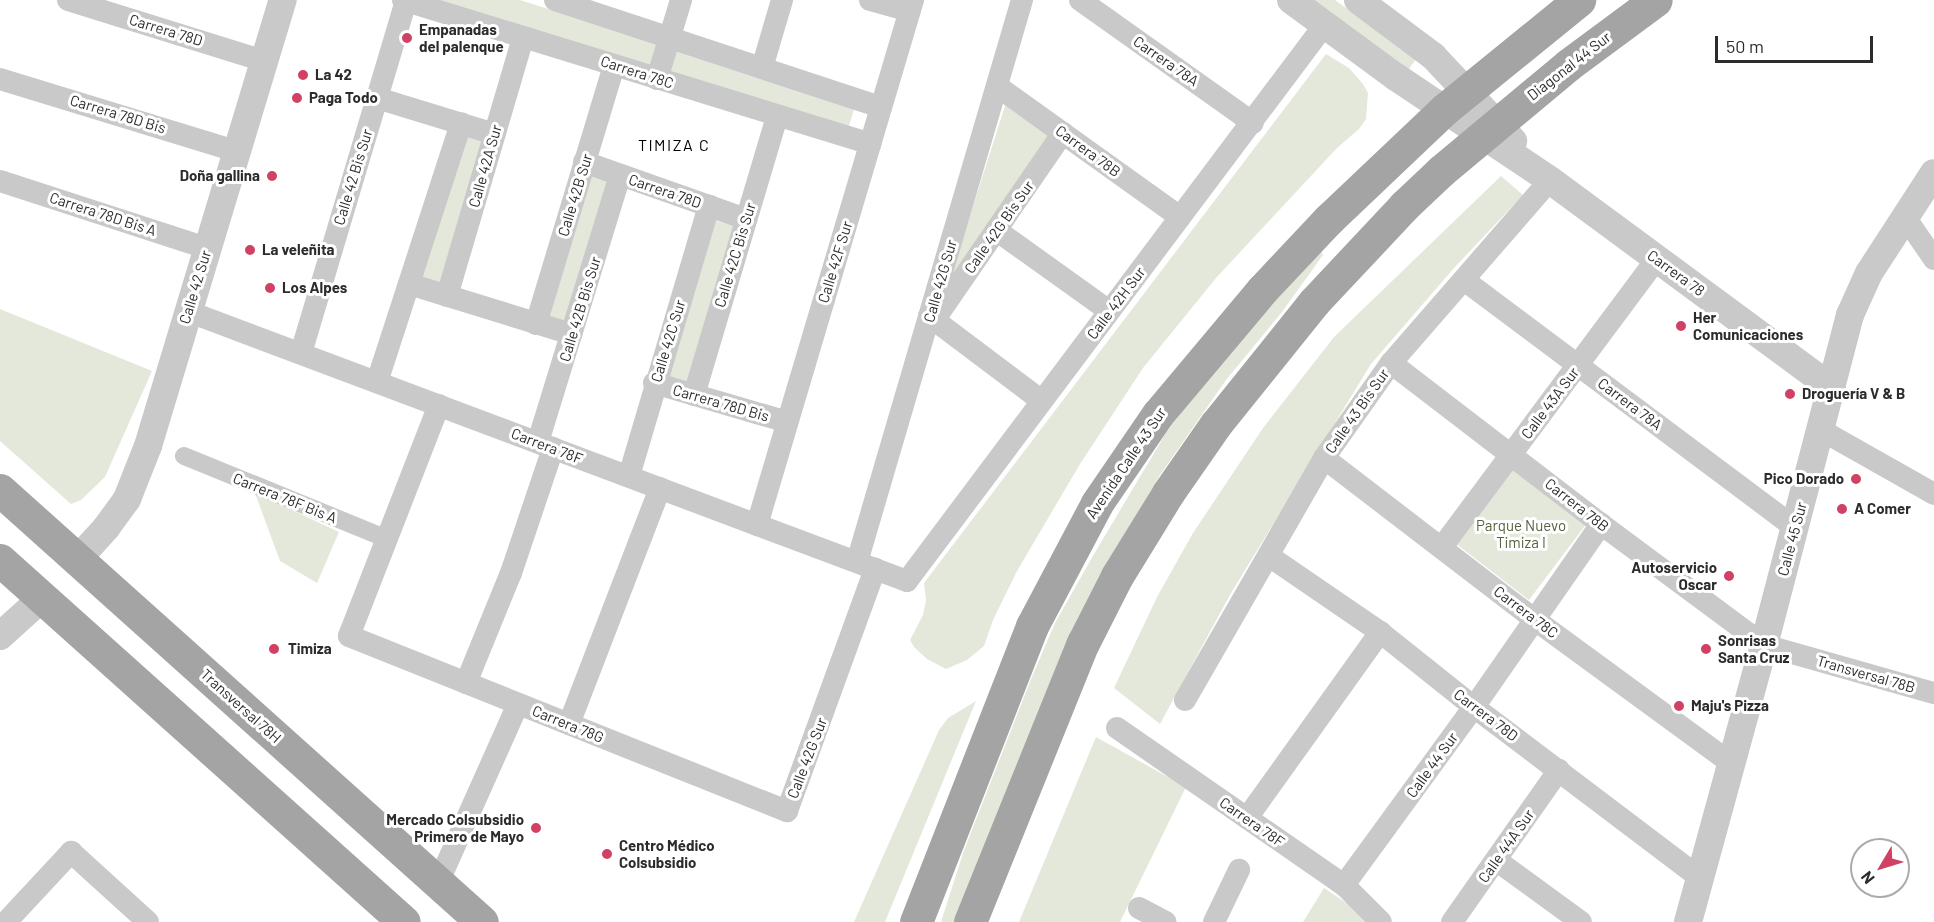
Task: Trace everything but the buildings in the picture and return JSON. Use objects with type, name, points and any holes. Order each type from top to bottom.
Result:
[{"type":"main road","points":[[1456,100],[1580,0]]},
{"type":"main road","name":"Diagonal 44 Sur","points":[[1490,130],[1568,65],[1656,0]]},
{"type":"main road","name":"Avenida Calle 43 Sur","points":[[916,922],[1032,626],[1097,503],[1158,414],[1254,299],[1329,219],[1456,100]]},
{"type":"main road","points":[[970,922],[1083,643],[1117,576],[1168,493],[1265,360],[1321,293],[1404,206],[1490,130]]},
{"type":"main road","name":"Transversal 78H","points":[[0,490],[482,922]]},
{"type":"main road","points":[[0,560],[404,922]]},
{"type":"street","name":"Carrera 78D","points":[[68,0],[264,61]]},
{"type":"street","name":"Calle 42 Sur","points":[[77,560],[106,528],[127,499],[148,446],[206,248],[283,0]]},
{"type":"street","name":"Carrera 78C","points":[[405,0],[870,144]]},
{"type":"street","name":"Calle 42 Bis Sur","points":[[301,353],[405,0]]},
{"type":"street","points":[[555,0],[881,107]]},
{"type":"street","points":[[657,79],[681,0]]},
{"type":"street","points":[[762,68],[782,0]]},
{"type":"street","points":[[870,0],[912,5]]},
{"type":"street","name":"Calle 42G Sur","points":[[786,811],[866,565],[932,318],[1022,0]]},
{"type":"street","name":"Carrera 78A","points":[[1080,0],[1253,123]]},
{"type":"street","name":"Carrera 78","points":[[1291,0],[1324,24],[1456,100],[1550,180],[1832,388]]},
{"type":"street","name":"Carrera 78","points":[[1358,0],[1433,56],[1456,100]]},
{"type":"street","name":"Calle 42F Sur","points":[[757,525],[912,5]]},
{"type":"street","name":"Calle 42H Sur","points":[[907,581],[1253,123],[1324,24]]},
{"type":"street","name":"Calle 42A Sur","points":[[447,296],[523,37]]},
{"type":"street","name":"Calle 42B Sur","points":[[536,324],[614,65]]},
{"type":"street","name":"Carrera 78D Bis","points":[[0,79],[236,151]]},
{"type":"street","name":"Carrera 78B","points":[[997,86],[1180,217]]},
{"type":"street","points":[[377,98],[495,134]]},
{"type":"street","name":"Calle 42C Bis Sur","points":[[694,395],[777,116]]},
{"type":"street","points":[[377,382],[460,123]]},
{"type":"street","name":"Calle 42G Bis Sur","points":[[932,318],[1064,134]]},
{"type":"street","name":"Carrera 78D","points":[[584,162],[746,219]]},
{"type":"street","name":"Calle 45 Sur","points":[[1688,922],[1764,645],[1844,335],[1858,294],[1934,173]]},
{"type":"street","name":"Calle 42B Bis Sur","points":[[466,683],[511,573],[572,334],[620,175]]},
{"type":"street","name":"Calle 43 Bis Sur","points":[[1185,700],[1324,458],[1391,363],[1550,180]]},
{"type":"street","name":"Carrera 78D Bis A","points":[[0,181],[206,248]]},
{"type":"street","name":"Calle 42C Sur","points":[[628,476],[654,383],[709,206]]},
{"type":"street","points":[[1905,217],[1934,259]]},
{"type":"street","points":[[996,230],[1109,311]]},
{"type":"street","name":"Calle 43A Sur","points":[[1442,547],[1657,259]]},
{"type":"street","name":"Carrera 78A","points":[[1464,280],[1795,528]]},
{"type":"street","points":[[409,284],[572,334]]},
{"type":"street","name":"Carrera 78F","points":[[187,311],[907,581]]},
{"type":"street","points":[[932,318],[1042,401]]},
{"type":"street","name":"Carrera 78B","points":[[1391,363],[1764,645]]},
{"type":"street","name":"Carrera 78D Bis","points":[[654,383],[787,422]]},
{"type":"street","points":[[387,539],[439,405]]},
{"type":"street","points":[[1821,430],[1934,494]]},
{"type":"street","name":"Carrera 78F Bis A","points":[[184,456],[387,539]]},
{"type":"street","name":"Carrera 78C","points":[[1324,458],[1534,619],[1731,763]]},
{"type":"street","points":[[569,724],[660,488]]},
{"type":"street","name":"Calle 44 Sur","points":[[1344,885],[1474,707],[1601,524]]},
{"type":"street","name":"Carrera 78G","points":[[387,539],[349,636],[786,811]]},
{"type":"street","name":"Carrera 78D","points":[[1269,556],[1380,632],[1474,707],[1700,878]]},
{"type":"street","points":[[0,636],[42,598]]},
{"type":"street","points":[[1247,818],[1380,632]]},
{"type":"street","name":"Transversal 78B","points":[[1764,645],[1934,693]]},
{"type":"street","points":[[438,883],[518,704]]},
{"type":"street","name":"Carrera 78F","points":[[1117,728],[1344,885],[1381,922]]},
{"type":"street","name":"Calle 44A Sur","points":[[1452,922],[1559,770]]},
{"type":"street","points":[[6,922],[71,852],[148,922]]},
{"type":"street","points":[[1496,860],[1581,922]]},
{"type":"street","points":[[1214,922],[1239,870]]},
{"type":"street","points":[[1139,908],[1165,922]]},
{"type":"green space","points":[[440,0],[520,0],[855,106],[848,129]]},
{"type":"green space","points":[[1309,0],[1335,0],[1416,59],[1407,72]]},
{"type":"green space","points":[[1326,54],[1349,68],[1363,84],[1368,93],[1366,119],[1216,278],[1143,368],[1080,464],[1017,571],[993,620],[984,646],[967,660],[946,669],[927,659],[910,640],[923,615],[926,600],[924,583]]},
{"type":"green space","points":[[1006,103],[1055,136],[947,287]]},
{"type":"green space","points":[[467,127],[489,134],[442,290],[419,283]]},
{"type":"green space","points":[[589,167],[612,174],[564,330],[542,323]]},
{"type":"green space","points":[[1501,176],[1523,195],[1454,268],[1371,364],[1231,593],[1160,724],[1114,688],[1157,597],[1193,533],[1263,428],[1334,337]]},
{"type":"green space","points":[[713,220],[736,227],[688,383],[666,376]]},
{"type":"green space","points":[[1319,248],[1323,255],[1282,312],[1226,380],[1160,475],[1118,546],[955,922],[941,922],[963,853],[1055,623],[1166,433],[1214,368]]},
{"type":"green space","points":[[0,309],[152,371],[105,477],[81,500],[71,504],[0,441]]},
{"type":"green space","name":"Parque Nuevo Timiza I","points":[[1513,467],[1587,523],[1529,600],[1455,543]]},
{"type":"green space","points":[[255,493],[339,532],[317,583],[280,561]]},
{"type":"green space","points":[[976,701],[885,922],[854,922],[939,730],[948,718]]},
{"type":"green space","points":[[1096,737],[1186,787],[1120,922],[1019,922]]},
{"type":"green space","points":[[1324,888],[1357,910],[1369,922],[1303,922]]},
{"type":"place","name":"Empanadas del palenque","points":[[407,38]]},
{"type":"place","name":"La 42","points":[[303,75]]},
{"type":"place","name":"Paga Todo","points":[[297,98]]},
{"type":"place","name":"Doña gallina","points":[[272,176]]},
{"type":"place","name":"La veleñita","points":[[250,250]]},
{"type":"place","name":"Los Alpes","points":[[270,288]]},
{"type":"place","name":"Her Comunicaciones","points":[[1681,326]]},
{"type":"place","name":"Droguería V & B","points":[[1790,394]]},
{"type":"place","name":"Pico Dorado","points":[[1856,479]]},
{"type":"place","name":"A Comer","points":[[1842,509]]},
{"type":"place","name":"Autoservicio Oscar","points":[[1729,576]]},
{"type":"place","name":"Timiza","points":[[274,649]]},
{"type":"place","name":"Sonrisas Santa Cruz","points":[[1706,649]]},
{"type":"place","name":"Maju's Pizza","points":[[1679,706]]},
{"type":"place","name":"Mercado Colsubsidio Primero de Mayo","points":[[536,828]]},
{"type":"place","name":"Centro Médico Colsubsidio","points":[[607,854]]},
{"type":"district","name":"TIMIZA C","points":[[674,145]]}]
